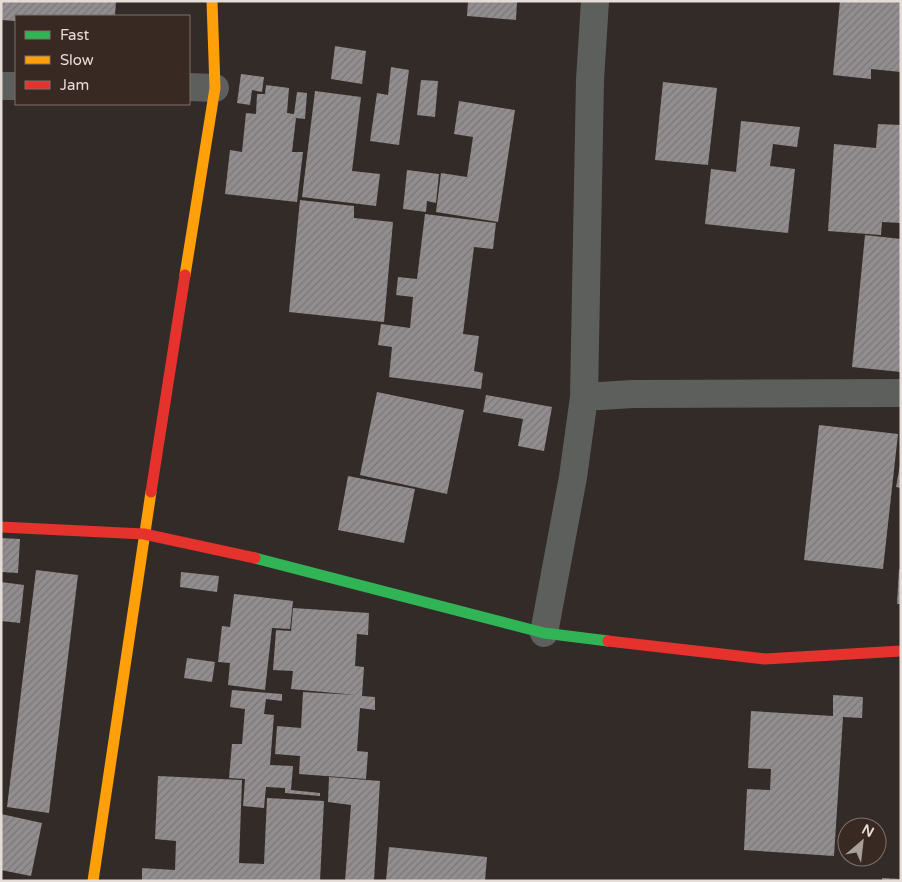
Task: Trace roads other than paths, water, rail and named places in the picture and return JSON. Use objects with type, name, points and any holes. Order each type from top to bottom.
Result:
[{"type":"street","points":[[93,881],[144,534],[212,1]]},
{"type":"street","points":[[544,633],[573,477],[584,397],[590,80],[595,1]]},
{"type":"street","points":[[1,86],[15,86]]},
{"type":"street","points":[[584,397],[633,394],[901,394]]},
{"type":"street","points":[[1,527],[144,534],[280,563],[544,633],[765,659],[901,651]]}]
